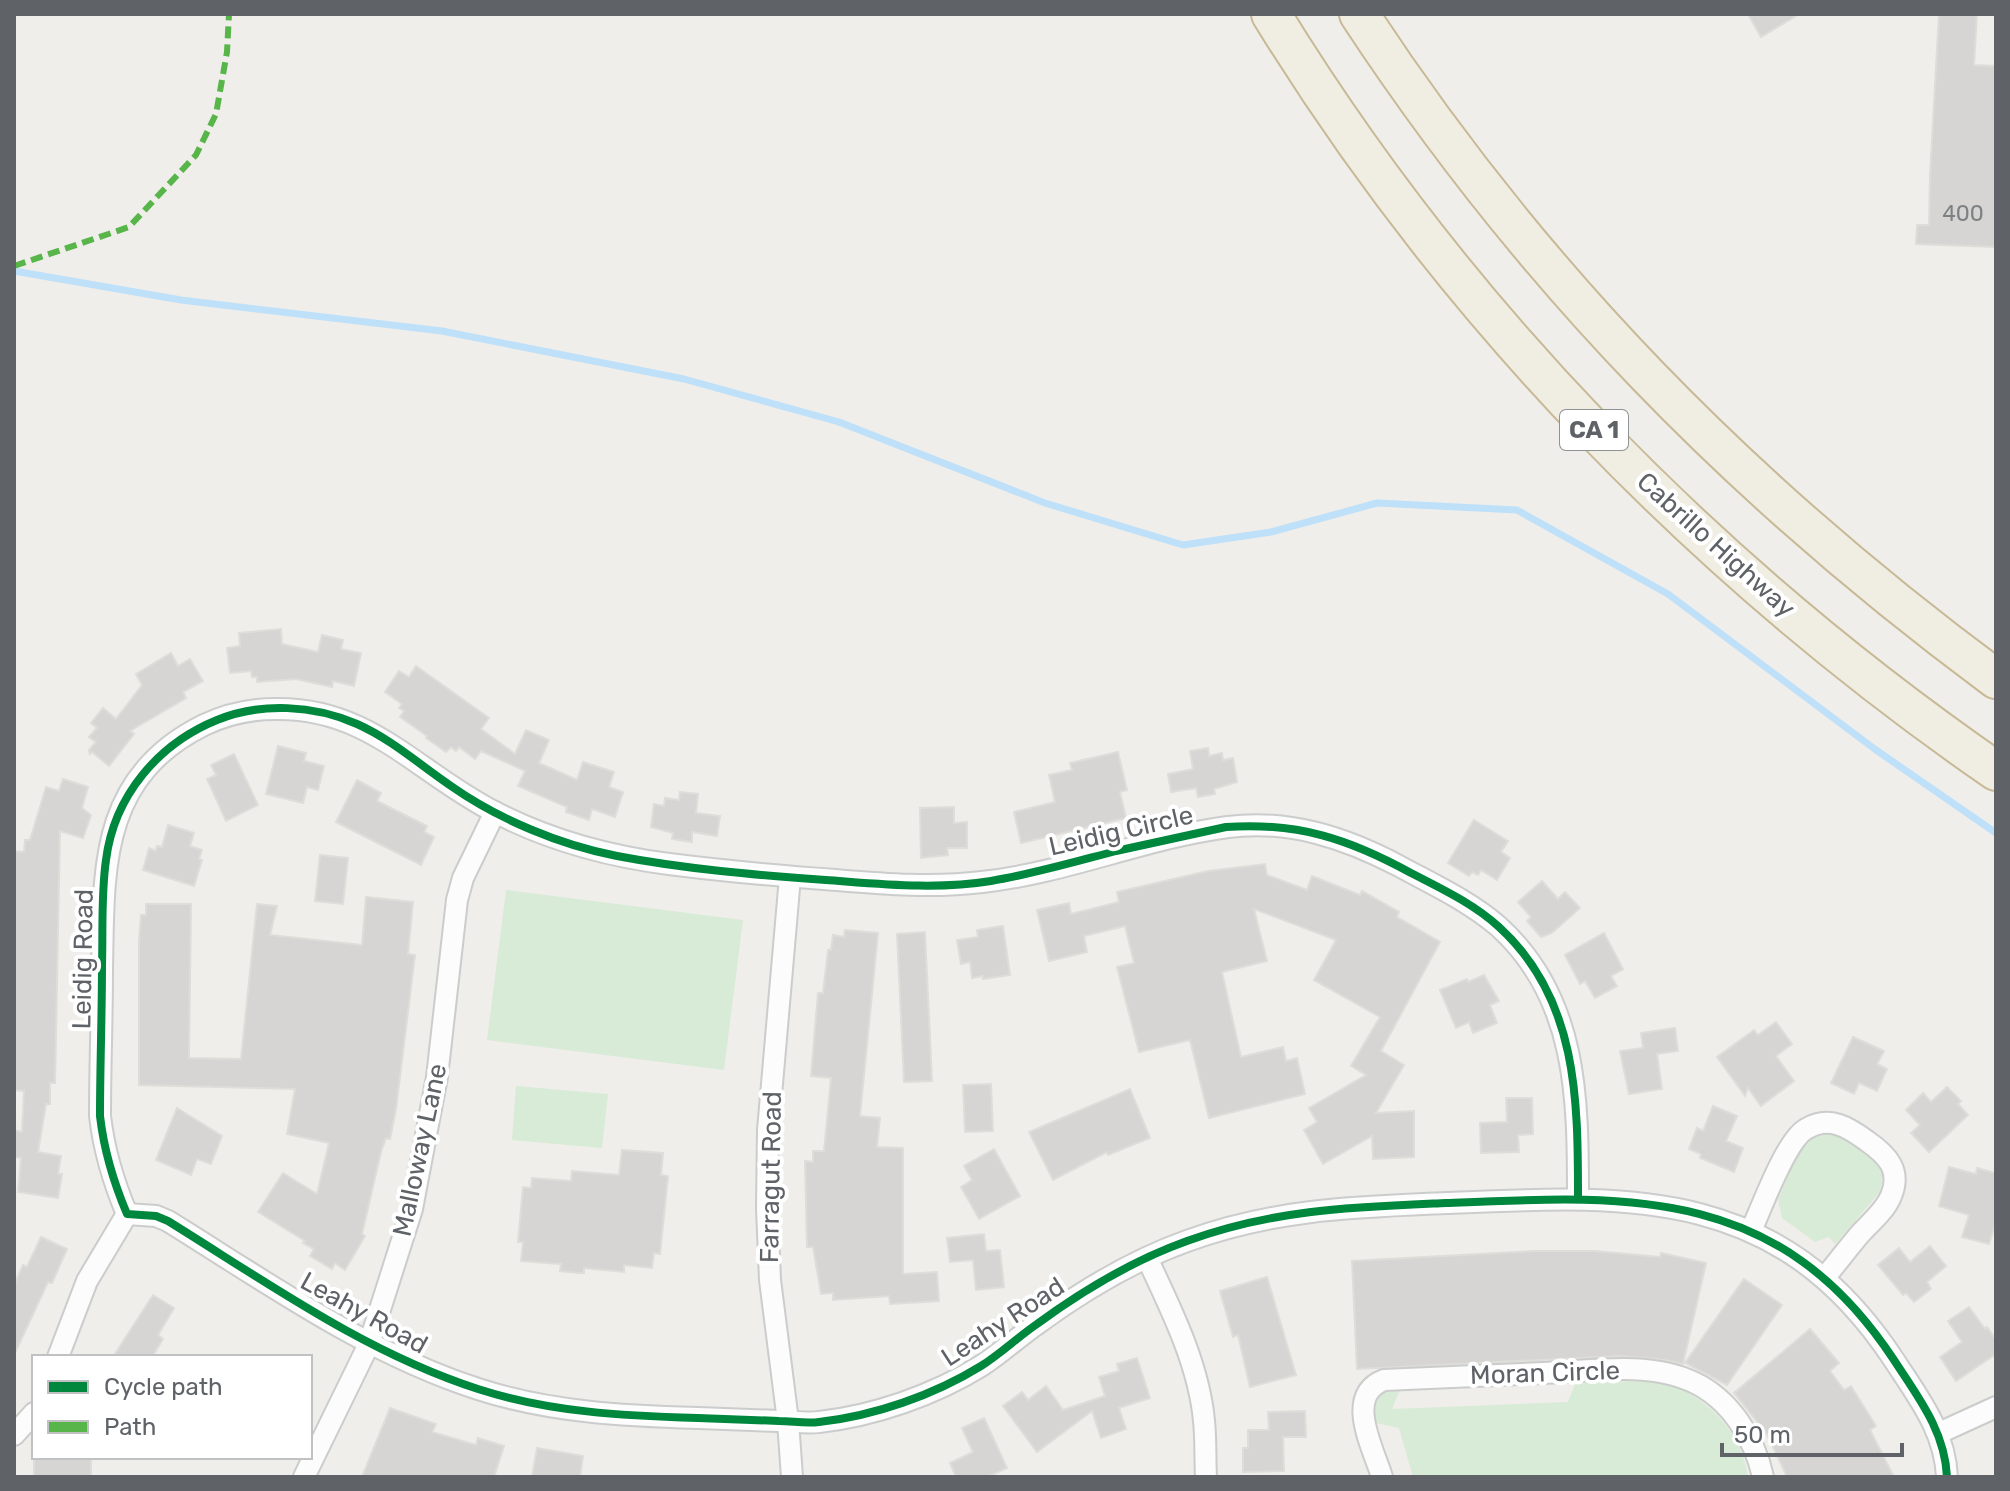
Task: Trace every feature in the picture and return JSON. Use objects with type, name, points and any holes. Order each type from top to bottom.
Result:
[{"type":"highway","name":"Cabrillo Highway","points":[[1271,14],[1338,118],[1432,245],[1533,365],[1607,444],[1718,552],[1787,611],[1879,686],[1996,771]]},
{"type":"highway","name":"CA 1","points":[[1359,14],[1416,98],[1503,212],[1647,377],[1793,517],[1912,617],[1996,679]]},
{"type":"street","name":"Leidig Road","points":[[127,1214],[103,1147],[100,1116],[106,860],[112,830],[124,802],[158,756],[204,725],[228,715],[256,709],[308,710],[358,724],[495,812]]},
{"type":"street","name":"Leidig Circle","points":[[495,812],[583,848],[613,855],[710,869],[914,886],[990,881],[1226,827],[1254,825],[1307,830],[1364,849],[1475,908],[1501,928],[1545,987],[1561,1020],[1571,1060],[1576,1096],[1578,1198]]},
{"type":"street","name":"Malloway Lane","points":[[304,1477],[369,1344],[412,1209],[437,1077],[457,900],[463,878],[495,812]]},
{"type":"street","name":"Farragut Road","points":[[790,877],[768,1130],[767,1208],[770,1280],[792,1477]]},
{"type":"street","points":[[1751,1231],[1798,1135],[1817,1125],[1837,1123],[1846,1126],[1885,1153],[1891,1162],[1894,1185],[1886,1205],[1825,1277]]},
{"type":"street","name":"Leahy Road","points":[[127,1214],[144,1213],[168,1221],[369,1344],[480,1390],[565,1409],[626,1416],[815,1423],[935,1389],[987,1363],[1066,1304],[1147,1258],[1186,1241],[1256,1221],[1303,1211],[1578,1198],[1638,1201],[1705,1214],[1751,1231],[1795,1255],[1825,1277],[1879,1338],[1939,1433],[1946,1455],[1947,1477]]},
{"type":"street","points":[[59,1355],[87,1281],[127,1214]]},
{"type":"street","points":[[1147,1258],[1175,1319],[1198,1386],[1204,1420],[1206,1477]]},
{"type":"street","name":"Moran Circle","points":[[1382,1477],[1362,1406],[1365,1393],[1373,1384],[1384,1380],[1637,1370],[1692,1381],[1712,1393],[1744,1430],[1754,1448],[1763,1477]]},
{"type":"street","points":[[1939,1433],[1996,1407]]},
{"type":"street","points":[[14,1435],[32,1415]]},
{"type":"green space","points":[[506,890],[743,920],[724,1070],[487,1040]]},
{"type":"green space","points":[[516,1086],[608,1094],[602,1148],[512,1140]]},
{"type":"green space","points":[[1825,1131],[1841,1135],[1869,1153],[1879,1163],[1883,1175],[1879,1193],[1835,1244],[1829,1237],[1815,1242],[1782,1218],[1778,1200],[1805,1143],[1813,1135]]},
{"type":"green space","points":[[1648,1381],[1685,1391],[1718,1416],[1741,1450],[1748,1477],[1413,1477],[1399,1428],[1376,1423],[1374,1415],[1383,1393],[1400,1390],[1392,1409],[1568,1402],[1576,1382]]},
{"type":"building","points":[[1748,14],[1799,14],[1761,37]]},
{"type":"building","points":[[1939,14],[1977,14],[1974,65],[1996,66],[1996,247],[1916,244],[1917,225],[1929,225]]},
{"type":"building","points":[[281,629],[282,644],[318,652],[322,635],[343,640],[341,649],[361,653],[354,686],[333,681],[332,687],[296,679],[257,682],[251,671],[230,673],[227,648],[240,646],[239,633]]},
{"type":"building","points":[[171,653],[178,666],[190,659],[203,681],[183,692],[186,698],[130,731],[134,734],[109,766],[92,752],[90,754],[89,750],[96,742],[89,737],[97,728],[91,723],[103,708],[116,719],[142,685],[136,674]]},
{"type":"building","points":[[416,666],[489,718],[481,729],[515,754],[526,730],[549,740],[539,763],[577,780],[583,762],[614,772],[609,787],[623,792],[615,817],[592,809],[589,820],[566,812],[567,807],[518,786],[525,771],[481,751],[475,759],[459,747],[456,751],[451,747],[446,752],[426,738],[400,717],[404,711],[399,708],[402,704],[385,692],[399,671],[409,677]]},
{"type":"building","points":[[278,746],[306,753],[304,761],[324,766],[318,790],[307,787],[303,803],[266,794]]},
{"type":"building","points":[[1208,748],[1209,756],[1222,753],[1223,760],[1233,758],[1237,782],[1214,789],[1215,794],[1198,797],[1196,788],[1171,792],[1168,774],[1193,769],[1190,751]]},
{"type":"building","points":[[1118,752],[1127,790],[1120,792],[1126,818],[1021,843],[1014,812],[1055,802],[1049,775],[1072,770],[1070,763]]},
{"type":"building","points":[[234,754],[258,805],[226,821],[207,779],[216,775],[211,765]]},
{"type":"building","points":[[63,779],[88,787],[82,808],[91,815],[83,838],[60,831],[55,1083],[50,1083],[50,1104],[46,1104],[38,1152],[61,1156],[58,1198],[18,1192],[21,1158],[14,1157],[14,1130],[22,1132],[24,1091],[14,1090],[14,851],[24,852],[25,840],[30,840],[46,787],[59,791]]},
{"type":"building","points":[[357,780],[381,793],[377,801],[427,826],[424,832],[434,837],[421,865],[336,822]]},
{"type":"building","points":[[680,792],[698,794],[696,813],[720,816],[717,836],[692,832],[692,842],[672,839],[673,833],[651,827],[654,804],[664,806],[665,798],[679,800]]},
{"type":"building","points":[[954,807],[954,823],[967,822],[967,848],[947,848],[948,855],[921,858],[920,808]]},
{"type":"building","points":[[1474,820],[1508,841],[1501,852],[1510,858],[1497,880],[1481,870],[1478,875],[1472,872],[1469,876],[1448,863]]},
{"type":"building","points":[[168,825],[194,833],[190,846],[202,850],[194,886],[143,870],[149,848],[156,851],[157,846],[162,847]]},
{"type":"building","points":[[320,855],[348,858],[343,904],[315,901]]},
{"type":"building","points":[[1265,864],[1267,875],[1307,890],[1312,876],[1360,895],[1362,891],[1399,912],[1397,917],[1440,942],[1381,1051],[1404,1065],[1376,1113],[1414,1111],[1414,1157],[1373,1159],[1372,1136],[1323,1164],[1304,1130],[1317,1122],[1309,1108],[1366,1075],[1351,1066],[1380,1017],[1314,980],[1336,940],[1254,909],[1267,961],[1222,972],[1241,1057],[1283,1047],[1286,1061],[1297,1058],[1305,1094],[1209,1118],[1190,1040],[1139,1052],[1117,967],[1134,963],[1125,926],[1084,936],[1087,952],[1049,961],[1037,910],[1069,903],[1071,914],[1119,902],[1117,892],[1208,871]]},
{"type":"building","points":[[1542,881],[1558,899],[1565,892],[1580,908],[1552,933],[1541,937],[1527,921],[1531,917],[1518,902]]},
{"type":"building","points":[[366,897],[413,902],[408,954],[415,955],[390,1139],[386,1138],[381,1152],[362,1234],[365,1236],[345,1270],[335,1263],[332,1269],[310,1256],[314,1249],[303,1243],[305,1241],[258,1212],[283,1173],[317,1194],[329,1143],[287,1134],[295,1089],[139,1085],[139,941],[141,915],[146,915],[146,904],[191,904],[189,1058],[241,1059],[257,904],[277,906],[270,935],[362,945]]},
{"type":"building","points":[[1003,926],[1010,975],[972,978],[970,962],[961,964],[957,940],[978,937],[977,930]]},
{"type":"building","points":[[845,930],[878,933],[860,1116],[880,1118],[877,1147],[903,1148],[903,1274],[937,1272],[939,1301],[890,1304],[889,1296],[833,1300],[833,1293],[821,1294],[813,1247],[807,1247],[805,1161],[813,1162],[813,1151],[824,1151],[831,1078],[811,1076],[818,993],[823,993],[833,935],[844,937]]},
{"type":"building","points":[[925,932],[932,1081],[904,1082],[897,934]]},
{"type":"building","points":[[1604,933],[1623,969],[1611,976],[1617,986],[1595,998],[1585,981],[1580,984],[1565,955]]},
{"type":"building","points":[[1484,975],[1499,1001],[1490,1005],[1497,1023],[1473,1033],[1469,1022],[1456,1028],[1440,990]]},
{"type":"building","points":[[1776,1022],[1792,1044],[1776,1056],[1794,1081],[1761,1106],[1748,1088],[1745,1096],[1717,1057],[1754,1030],[1758,1035]]},
{"type":"building","points":[[1675,1028],[1678,1051],[1657,1054],[1662,1089],[1629,1094],[1620,1051],[1643,1048],[1641,1033]]},
{"type":"building","points":[[1853,1037],[1884,1051],[1877,1064],[1887,1069],[1877,1091],[1859,1083],[1854,1094],[1831,1083]]},
{"type":"building","points":[[991,1084],[993,1131],[965,1132],[963,1085]]},
{"type":"building","points":[[1947,1087],[1961,1101],[1958,1104],[1968,1115],[1929,1152],[1911,1133],[1920,1125],[1906,1110],[1923,1093],[1931,1102]]},
{"type":"building","points":[[1130,1089],[1150,1138],[1108,1155],[1107,1152],[1053,1180],[1029,1132]]},
{"type":"building","points":[[1506,1098],[1532,1098],[1533,1134],[1518,1135],[1519,1152],[1481,1153],[1480,1123],[1507,1122]]},
{"type":"building","points":[[1713,1106],[1737,1116],[1726,1141],[1743,1148],[1734,1172],[1700,1158],[1701,1154],[1689,1149],[1697,1128],[1703,1131]]},
{"type":"building","points":[[177,1108],[222,1136],[211,1164],[197,1159],[191,1175],[156,1160]]},
{"type":"building","points":[[994,1149],[1020,1196],[979,1219],[961,1187],[972,1180],[964,1166]]},
{"type":"building","points":[[622,1150],[663,1153],[661,1175],[668,1176],[660,1254],[654,1253],[652,1268],[624,1265],[624,1272],[584,1268],[584,1273],[579,1273],[560,1271],[561,1264],[521,1261],[523,1242],[518,1242],[523,1187],[531,1188],[532,1178],[571,1181],[572,1171],[619,1175]]},
{"type":"building","points":[[1949,1167],[1976,1174],[1977,1168],[1996,1173],[1996,1222],[1989,1244],[1962,1237],[1969,1215],[1939,1206]]},
{"type":"building","points":[[984,1234],[986,1251],[1000,1250],[1004,1287],[976,1290],[973,1260],[950,1262],[947,1238]]},
{"type":"building","points":[[41,1237],[67,1249],[14,1355],[14,1285],[23,1265],[27,1267]]},
{"type":"building","points":[[1930,1246],[1946,1266],[1927,1282],[1931,1289],[1914,1302],[1906,1293],[1903,1295],[1878,1265],[1899,1248],[1910,1262]]},
{"type":"building","points":[[1535,1251],[1595,1251],[1660,1257],[1661,1253],[1706,1263],[1683,1364],[1619,1356],[1357,1369],[1352,1261]]},
{"type":"building","points":[[1267,1277],[1296,1375],[1250,1387],[1238,1335],[1233,1337],[1220,1291]]},
{"type":"building","points":[[1744,1279],[1782,1305],[1727,1385],[1685,1363]]},
{"type":"building","points":[[153,1295],[174,1308],[158,1335],[163,1339],[153,1355],[114,1355]]},
{"type":"building","points":[[1969,1307],[1996,1340],[1996,1354],[1956,1381],[1940,1357],[1962,1342],[1948,1321]]},
{"type":"building","points":[[1810,1329],[1839,1363],[1830,1371],[1844,1390],[1851,1386],[1876,1426],[1870,1430],[1894,1477],[1787,1477],[1767,1434],[1734,1393]]},
{"type":"building","points":[[1137,1358],[1150,1398],[1119,1408],[1126,1429],[1101,1438],[1092,1411],[1037,1452],[1003,1406],[1022,1392],[1028,1400],[1046,1386],[1063,1410],[1105,1396],[1099,1377],[1119,1371],[1117,1364]]},
{"type":"building","points":[[390,1408],[436,1424],[432,1432],[476,1445],[478,1438],[504,1446],[494,1477],[362,1477]]},
{"type":"building","points":[[1305,1411],[1306,1437],[1283,1437],[1284,1471],[1243,1472],[1243,1448],[1248,1448],[1248,1430],[1269,1430],[1268,1412]]},
{"type":"building","points":[[984,1418],[1007,1468],[987,1477],[956,1477],[950,1463],[973,1452],[962,1428]]},
{"type":"building","points":[[537,1448],[583,1456],[580,1477],[532,1477]]},
{"type":"building","points":[[34,1459],[91,1459],[91,1477],[34,1477]]},
{"type":"waterway","points":[[14,271],[181,300],[442,331],[684,379],[839,422],[1045,503],[1183,545],[1271,532],[1377,503],[1517,510],[1668,594],[1876,750],[1996,833]]},
{"type":"marked path","points":[[14,266],[129,227],[196,155],[216,114],[227,52],[229,14]]},
{"type":"cycle path","points":[[1578,1198],[1577,1124],[1568,1053],[1559,1019],[1545,986],[1525,955],[1499,927],[1457,897],[1388,861],[1322,835],[1277,827],[1226,827],[1022,875],[970,884],[867,883],[695,868],[617,856],[552,838],[509,820],[469,798],[394,745],[357,724],[323,713],[269,708],[217,720],[176,743],[142,775],[118,814],[111,837],[103,899],[100,1116],[110,1166],[127,1214],[156,1216],[168,1221],[318,1315],[396,1356],[478,1389],[559,1408],[615,1414],[809,1423],[840,1419],[903,1403],[944,1386],[981,1366],[1054,1312],[1109,1277],[1148,1257],[1220,1230],[1283,1216],[1379,1206],[1514,1200],[1639,1203],[1697,1213],[1751,1232],[1802,1261],[1849,1303],[1894,1360],[1936,1430],[1947,1477]]}]
